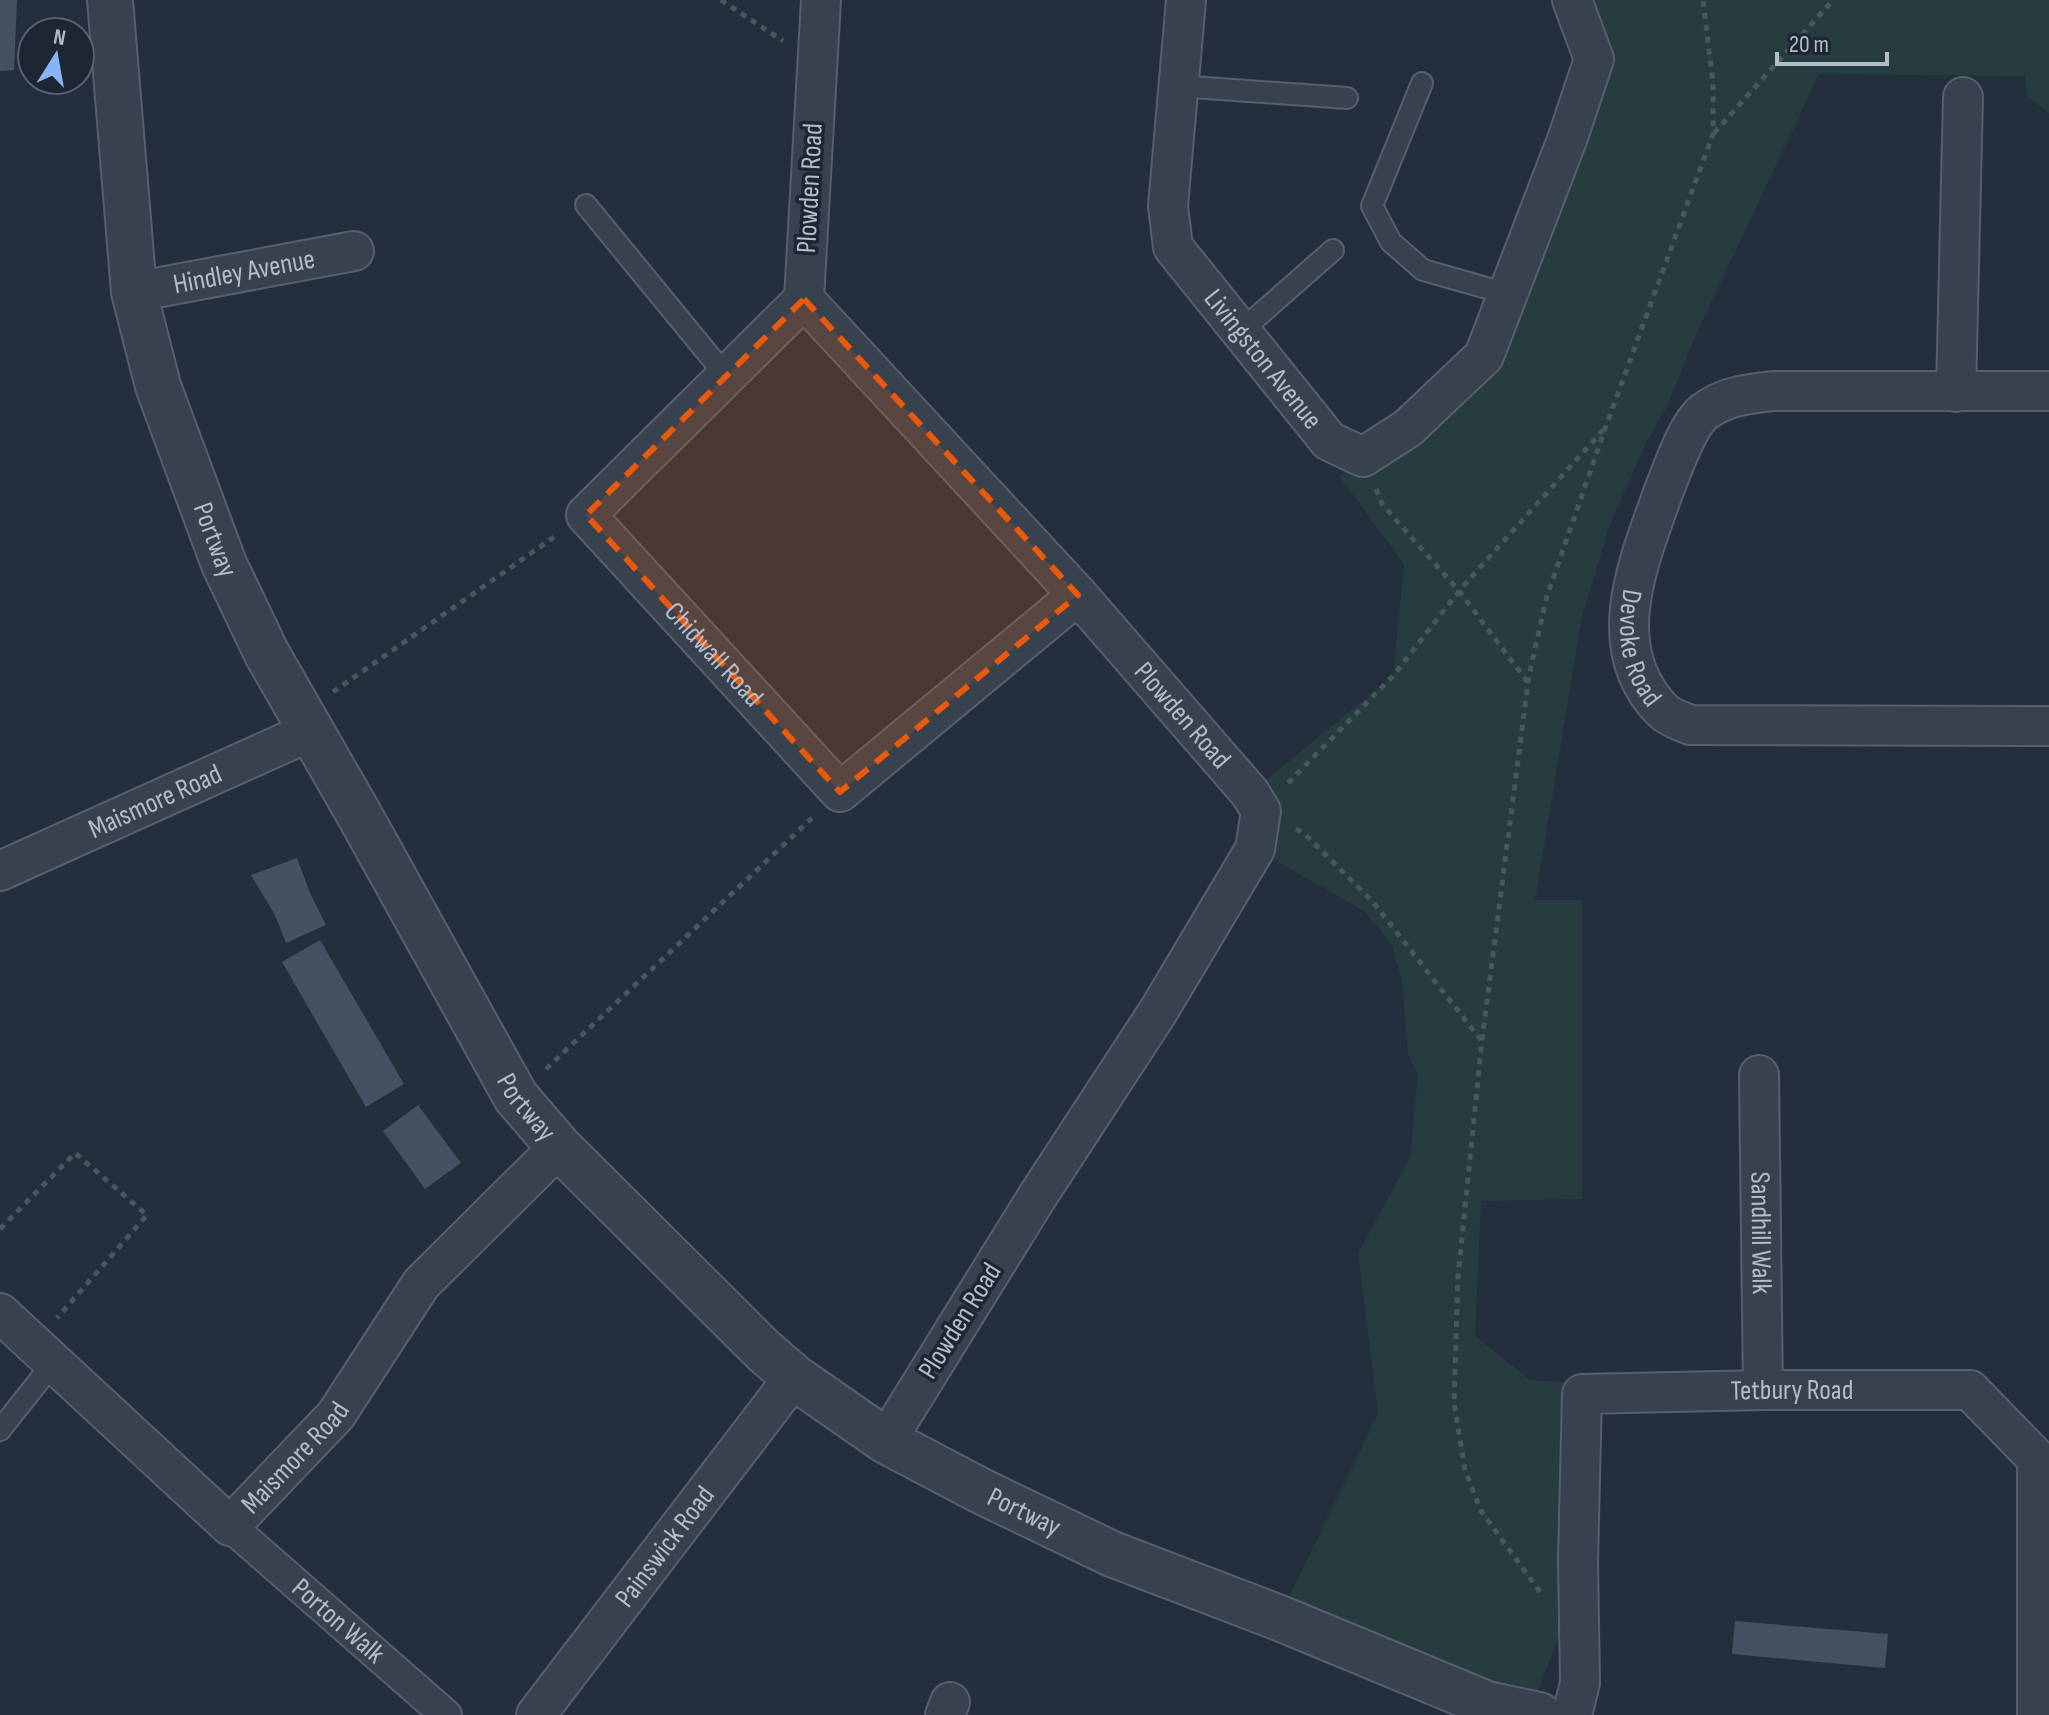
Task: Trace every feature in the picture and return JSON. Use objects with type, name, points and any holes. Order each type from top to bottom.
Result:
[{"type":"street","name":"Portway","points":[[110,0],[134,292],[158,386],[224,564],[267,654],[516,1097],[559,1147],[689,1279],[794,1377],[886,1441],[1112,1554],[1282,1619],[1486,1709],[1539,1715]]},
{"type":"street","name":"Plowden Road","points":[[821,0],[804,299],[1078,595],[1250,793],[1261,811],[1255,849],[1159,1010],[1037,1197],[886,1441]]},
{"type":"street","name":"Livingston Avenue","points":[[1186,0],[1168,206],[1173,247],[1329,441],[1363,457]]},
{"type":"street","points":[[1363,457],[1408,428],[1484,356],[1568,137],[1594,59],[1572,0]]},
{"type":"street","points":[[1956,392],[1963,97]]},
{"type":"street","name":"Hindley Avenue","points":[[134,292],[354,251]]},
{"type":"street","points":[[586,515],[804,299]]},
{"type":"street","name":"Devoke Road","points":[[2049,391],[1773,391],[1735,395],[1702,413],[1677,456],[1635,570],[1629,618],[1630,647],[1642,681],[1665,713],[1690,725],[2049,726]]},
{"type":"street","name":"Chidwall Road","points":[[586,515],[840,792]]},
{"type":"street","points":[[840,792],[1078,595]]},
{"type":"street","name":"Maismore Road","points":[[0,871],[307,722]]},
{"type":"street","name":"Sandhill Walk","points":[[1759,1075],[1763,1390]]},
{"type":"street","name":"Maismore Road","points":[[0,1313],[230,1526],[336,1415],[421,1284],[559,1147]]},
{"type":"street","name":"Painswick Road","points":[[536,1715],[794,1377]]},
{"type":"street","name":"Tetbury Road","points":[[1572,1715],[1580,1683],[1578,1560],[1582,1394],[1763,1390],[1970,1390],[2037,1459],[2037,1715]]},
{"type":"street","name":"Porton Walk","points":[[230,1526],[446,1715]]},
{"type":"lane","points":[[1422,83],[1372,206],[1391,242],[1423,270],[1508,294]]},
{"type":"lane","points":[[1178,86],[1347,98]]},
{"type":"lane","points":[[586,205],[727,377]]},
{"type":"lane","points":[[1241,331],[1333,250]]},
{"type":"lane","points":[[0,1430],[44,1353]]},
{"type":"path","points":[[721,0],[817,64]]},
{"type":"path","points":[[1548,1603],[1481,1511],[1465,1470],[1454,1403],[1458,1277],[1482,1040],[1528,682],[1547,596],[1713,134],[1713,83],[1703,0]]},
{"type":"path","points":[[1713,134],[1833,0]]},
{"type":"path","points":[[1482,1040],[1373,902],[1304,833],[1261,811],[1393,676],[1459,591],[1606,426]]},
{"type":"path","points":[[1363,457],[1382,504],[1459,591],[1528,682]]},
{"type":"path","points":[[307,722],[586,515]]},
{"type":"path","points":[[516,1097],[840,792]]},
{"type":"path","points":[[0,1229],[75,1153],[147,1215],[44,1353]]},
{"type":"highlighted area","points":[[804,299],[1078,595],[840,792],[586,515]]},
{"type":"green space","points":[[1572,0],[2049,0],[2049,113],[2027,96],[2025,76],[1819,74],[1610,524],[1582,617],[1535,900],[1582,900],[1582,1199],[1481,1201],[1475,1336],[1530,1380],[1567,1382],[1565,1620],[1538,1691],[1454,1673],[1286,1603],[1378,1414],[1358,1253],[1410,1158],[1418,1075],[1408,1055],[1402,980],[1391,943],[1364,911],[1255,849],[1250,793],[1393,676],[1404,564],[1339,476],[1484,356],[1594,59]]},
{"type":"building","points":[[0,0],[17,0],[14,70],[0,71]]},
{"type":"building","points":[[297,858],[326,925],[286,943],[275,915],[251,875]]},
{"type":"building","points":[[320,940],[404,1084],[366,1107],[282,962]]},
{"type":"building","points":[[418,1105],[461,1163],[425,1189],[383,1131]]},
{"type":"building","points":[[1735,1621],[1888,1634],[1885,1668],[1732,1654]]}]
